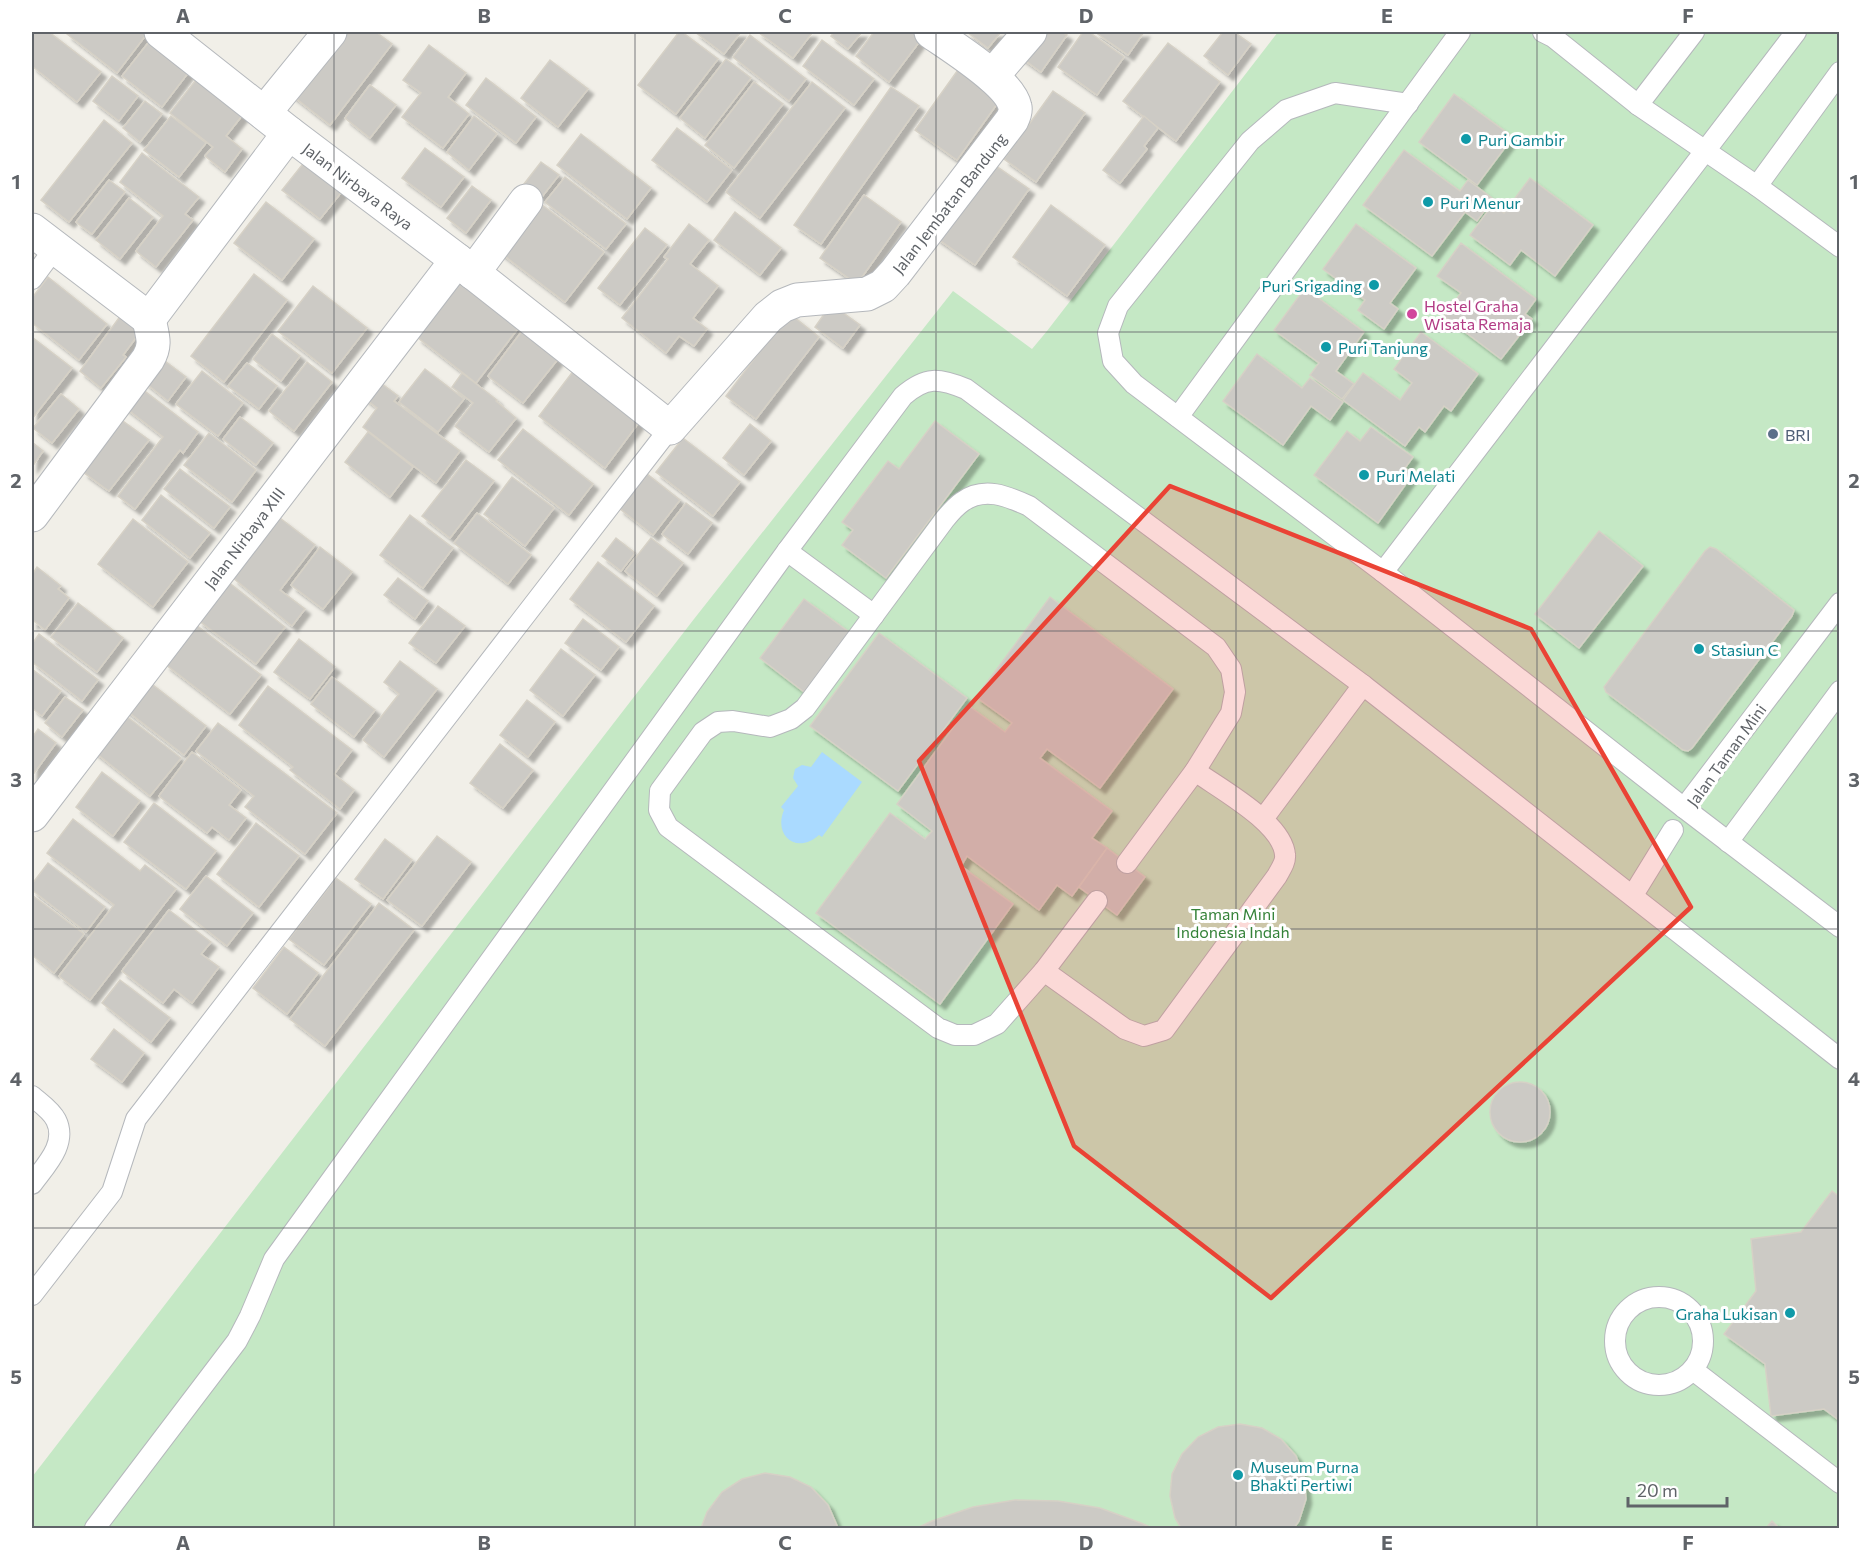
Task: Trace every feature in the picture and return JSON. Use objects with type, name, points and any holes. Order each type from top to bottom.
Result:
[{"type":"street","points":[[161,32],[289,133]]},
{"type":"street","points":[[264,113],[330,32]]},
{"type":"street","name":"Jalan Jembatan Bandung","points":[[670,428],[768,317],[782,306],[797,300],[867,294],[883,286],[1012,120],[1016,109],[1012,99],[992,76],[931,32]]},
{"type":"street","points":[[992,76],[1029,32]]},
{"type":"street","name":"Jalan Nirbaya Raya","points":[[149,319],[289,133],[670,428]]},
{"type":"street","name":"Jalan Nirbaya XIII","points":[[32,815],[465,267],[526,201]]},
{"type":"street","points":[[32,515],[153,350],[149,319],[43,239]]},
{"type":"lane","points":[[1178,417],[1460,32]]},
{"type":"lane","points":[[1638,105],[1694,32]]},
{"type":"lane","points":[[1383,572],[1796,32]]},
{"type":"lane","points":[[1550,33],[1638,105],[1757,186],[1839,247]]},
{"type":"lane","points":[[1757,186],[1839,72]]},
{"type":"lane","points":[[1408,104],[1335,93],[1286,110],[1250,141],[1118,306],[1108,333],[1113,361],[1134,384],[1383,572],[1684,808]]},
{"type":"lane","points":[[32,279],[43,239]]},
{"type":"lane","points":[[95,1528],[237,1341],[274,1259],[787,551],[903,396],[915,385],[932,379],[966,389],[1363,685],[1839,1059]]},
{"type":"lane","points":[[32,1295],[112,1192],[136,1119],[670,428]]},
{"type":"lane","points":[[1097,901],[1044,971],[997,1024],[974,1035],[955,1035],[938,1028],[668,827],[659,810],[660,792],[703,732],[718,722],[733,721],[770,727],[790,719],[805,708],[945,519],[961,502],[979,494],[1002,494],[1029,506],[1216,647],[1231,669],[1235,692],[1231,713],[1195,771],[1127,863]]},
{"type":"lane","points":[[787,551],[874,615]]},
{"type":"lane","name":"Jalan Taman Mini","points":[[1839,603],[1684,808],[1839,927]]},
{"type":"lane","points":[[1263,819],[1363,685]]},
{"type":"lane","points":[[1728,842],[1839,691]]},
{"type":"lane","points":[[1044,971],[1125,1029],[1144,1036],[1164,1030],[1277,876],[1286,857],[1282,840],[1263,819],[1195,771]]},
{"type":"lane","points":[[1633,896],[1673,830]]},
{"type":"lane","points":[[32,1096],[56,1119],[59,1140],[56,1151],[32,1184]]},
{"type":"lane","points":[[1652,1298],[1668,1298],[1682,1303],[1694,1313],[1701,1326],[1703,1342],[1701,1357],[1693,1370],[1681,1380],[1666,1385],[1651,1385],[1637,1380],[1625,1370],[1617,1356],[1615,1341],[1618,1325],[1626,1313],[1638,1302],[1652,1298]]},
{"type":"lane","points":[[1693,1370],[1839,1483]]},
{"type":"highlighted area","points":[[1170,486],[1531,629],[1691,907],[1271,1298],[1074,1146],[919,761]]},
{"type":"green space","name":"Taman Mini Indonesia Indah","points":[[1278,32],[1839,32],[1839,1528],[32,1528],[32,1477],[694,619],[953,291],[1032,349]]},
{"type":"water","points":[[822,752],[862,782],[822,837],[819,835],[811,841],[795,843],[784,835],[781,819],[784,810],[781,807],[798,786],[793,778],[795,769],[802,765],[811,767]]},
{"type":"building","points":[[32,32],[49,32],[101,72],[77,102],[32,66]]},
{"type":"building","points":[[69,32],[142,32],[146,35],[117,73],[67,34]]},
{"type":"building","points":[[337,32],[376,32],[392,44],[330,125],[289,93]]},
{"type":"building","points":[[679,32],[718,59],[676,114],[638,85]]},
{"type":"building","points":[[695,32],[741,32],[724,54]]},
{"type":"building","points":[[758,32],[810,32],[812,33],[793,58]]},
{"type":"building","points":[[834,32],[862,32],[848,49],[831,36]]},
{"type":"building","points":[[874,32],[916,32],[923,37],[889,82],[856,56]]},
{"type":"building","points":[[967,32],[1001,32],[988,48]]},
{"type":"building","points":[[1033,32],[1062,32],[1067,35],[1041,72],[1015,53]]},
{"type":"building","points":[[1083,32],[1089,32],[1124,57],[1097,95],[1058,67]]},
{"type":"building","points":[[1095,32],[1144,32],[1128,55]]},
{"type":"building","points":[[1223,32],[1234,32],[1251,44],[1228,75],[1204,56]]},
{"type":"building","points":[[156,33],[195,64],[162,107],[122,76]]},
{"type":"building","points":[[750,35],[806,79],[789,101],[733,57]]},
{"type":"building","points":[[822,40],[874,79],[854,105],[803,66]]},
{"type":"building","points":[[1168,43],[1220,82],[1176,141],[1123,101]]},
{"type":"building","points":[[429,45],[466,73],[448,97],[469,114],[443,148],[402,117],[421,93],[403,80]]},
{"type":"building","points":[[726,59],[751,78],[705,138],[680,118]]},
{"type":"building","points":[[550,60],[588,89],[558,127],[521,98]]},
{"type":"building","points":[[960,67],[1002,97],[957,160],[915,130]]},
{"type":"building","points":[[112,76],[138,96],[119,121],[93,101]]},
{"type":"building","points":[[199,76],[245,112],[226,136],[242,149],[225,172],[205,156],[213,147],[170,113]]},
{"type":"building","points":[[486,78],[536,117],[516,143],[466,105]]},
{"type":"building","points":[[754,82],[783,104],[734,168],[705,145]]},
{"type":"building","points":[[812,82],[845,108],[760,218],[726,192]]},
{"type":"building","points":[[370,85],[396,105],[370,138],[345,118]]},
{"type":"building","points":[[891,87],[919,106],[821,244],[794,225]]},
{"type":"building","points":[[1053,91],[1085,113],[1036,182],[1004,159]]},
{"type":"building","name":"Puri Gambir","points":[[1454,94],[1513,137],[1477,185],[1419,142]]},
{"type":"building","points":[[145,101],[162,114],[140,142],[123,128]]},
{"type":"building","points":[[171,116],[206,143],[179,177],[144,150]]},
{"type":"building","points":[[474,116],[497,134],[469,170],[447,152]]},
{"type":"building","points":[[1144,116],[1158,128],[1144,146],[1147,149],[1120,183],[1103,170]]},
{"type":"building","points":[[104,120],[132,143],[69,222],[41,200]]},
{"type":"building","points":[[677,128],[732,170],[707,202],[652,160]]},
{"type":"building","points":[[581,134],[651,188],[627,219],[557,165]]},
{"type":"building","points":[[425,148],[464,177],[441,207],[402,178]]},
{"type":"building","name":"Puri Menur","points":[[1404,150],[1460,191],[1468,180],[1493,199],[1477,221],[1465,212],[1432,256],[1363,205]]},
{"type":"building","points":[[142,153],[199,197],[185,214],[193,220],[156,267],[136,251],[163,216],[120,182]]},
{"type":"building","points":[[310,155],[348,184],[320,219],[282,190]]},
{"type":"building","points":[[989,161],[1029,189],[975,265],[935,237]]},
{"type":"building","points":[[541,162],[559,175],[541,198],[524,184]]},
{"type":"building","points":[[565,177],[626,224],[606,249],[545,202]]},
{"type":"building","points":[[1530,178],[1593,225],[1555,276],[1521,250],[1510,265],[1470,235],[1493,204],[1504,213]]},
{"type":"building","points":[[109,180],[125,192],[92,234],[76,222]]},
{"type":"building","points":[[472,186],[491,200],[466,233],[447,218]]},
{"type":"building","points":[[864,195],[901,222],[857,284],[820,258]]},
{"type":"building","points":[[129,198],[153,217],[120,259],[96,240]]},
{"type":"building","points":[[537,201],[604,252],[565,302],[498,251]]},
{"type":"building","points":[[266,202],[314,239],[282,280],[234,243]]},
{"type":"building","points":[[1051,205],[1105,245],[1067,296],[1013,257]]},
{"type":"building","points":[[735,212],[781,248],[760,275],[714,240]]},
{"type":"building","points":[[689,224],[709,240],[690,264],[718,286],[693,318],[707,329],[694,346],[679,336],[666,353],[622,318],[668,259],[664,257]]},
{"type":"building","name":"Puri Srigading","points":[[1356,224],[1416,268],[1390,303],[1398,309],[1384,329],[1358,310],[1365,300],[1323,269]]},
{"type":"building","points":[[645,228],[667,245],[620,305],[598,288]]},
{"type":"building","points":[[1461,243],[1536,299],[1525,314],[1532,319],[1501,359],[1444,316],[1461,293],[1437,276]]},
{"type":"building","points":[[254,274],[287,300],[224,382],[191,356]]},
{"type":"building","points":[[48,277],[107,324],[79,360],[32,323],[32,298]]},
{"type":"building","points":[[461,281],[520,326],[476,383],[417,337]]},
{"type":"building","points":[[313,286],[367,328],[332,373],[278,331]]},
{"type":"building","name":"Puri Tanjung","points":[[1305,288],[1364,332],[1336,371],[1354,384],[1342,399],[1310,375],[1319,363],[1274,330]]},
{"type":"building","points":[[831,304],[860,325],[843,348],[815,327]]},
{"type":"building","points":[[789,313],[819,337],[756,419],[726,396]]},
{"type":"building","points":[[121,315],[141,331],[123,355],[126,357],[101,388],[80,371]]},
{"type":"building","points":[[522,331],[558,359],[523,403],[488,376]]},
{"type":"building","points":[[1421,332],[1478,374],[1451,411],[1444,406],[1425,432],[1419,427],[1405,446],[1343,400],[1363,373],[1400,400],[1412,383],[1394,369]]},
{"type":"building","points":[[272,334],[300,356],[281,381],[253,359]]},
{"type":"building","points":[[32,337],[72,368],[32,419]]},
{"type":"building","points":[[1257,354],[1302,388],[1310,378],[1343,402],[1330,420],[1311,406],[1283,445],[1223,401]]},
{"type":"building","points":[[161,358],[186,377],[168,401],[143,381]]},
{"type":"building","points":[[307,362],[332,382],[294,431],[269,411]]},
{"type":"building","points":[[247,363],[277,386],[259,409],[228,386]]},
{"type":"building","points":[[425,369],[464,399],[438,432],[399,402]]},
{"type":"building","points":[[574,370],[640,421],[605,468],[539,416]]},
{"type":"building","points":[[202,371],[243,403],[218,436],[176,404]]},
{"type":"building","points":[[462,373],[516,418],[489,452],[455,426],[473,403],[452,387]]},
{"type":"building","points":[[373,377],[398,396],[394,401],[460,451],[436,483],[363,427],[377,408],[359,394]]},
{"type":"building","points":[[133,382],[198,432],[183,453],[180,450],[135,509],[118,496],[163,437],[118,402]]},
{"type":"building","points":[[61,394],[79,409],[52,443],[33,428]]},
{"type":"building","points":[[240,417],[273,443],[256,465],[223,439]]},
{"type":"building","points":[[123,421],[149,440],[109,491],[83,472]]},
{"type":"building","points":[[935,421],[979,454],[886,578],[842,545],[853,530],[842,522],[888,461],[899,469]]},
{"type":"building","points":[[750,424],[771,441],[744,475],[723,458]]},
{"type":"building","name":"Puri Melati","points":[[1371,427],[1413,457],[1405,468],[1413,474],[1378,523],[1314,475],[1347,431],[1360,441]]},
{"type":"building","points":[[523,429],[593,484],[569,515],[498,460]]},
{"type":"building","points":[[368,432],[413,467],[390,497],[345,462]]},
{"type":"building","points":[[209,433],[256,470],[232,502],[184,465]]},
{"type":"building","points":[[683,438],[740,482],[713,516],[656,472]]},
{"type":"building","points":[[32,442],[43,451],[32,467]]},
{"type":"building","points":[[466,460],[494,481],[450,538],[422,516]]},
{"type":"building","points":[[180,469],[230,507],[214,528],[164,489]]},
{"type":"building","points":[[646,473],[680,500],[653,535],[619,508]]},
{"type":"building","points":[[512,477],[554,508],[525,546],[484,514]]},
{"type":"building","points":[[161,495],[210,533],[190,558],[142,520]]},
{"type":"building","points":[[686,503],[712,523],[688,554],[662,534]]},
{"type":"building","points":[[477,513],[531,555],[508,584],[454,543]]},
{"type":"building","points":[[410,515],[453,548],[423,588],[380,555]]},
{"type":"building","points":[[280,518],[315,545],[280,590],[305,609],[292,626],[233,578]]},
{"type":"building","points":[[133,519],[188,562],[153,607],[98,564]]},
{"type":"building","points":[[1599,531],[1643,566],[1579,648],[1535,614]]},
{"type":"building","points":[[616,538],[635,553],[621,571],[602,556]]},
{"type":"building","points":[[651,538],[683,563],[657,596],[625,571]]},
{"type":"building","points":[[320,547],[352,572],[323,609],[291,585]]},
{"type":"building","name":"Stasiun C","points":[[1710,547],[1716,549],[1794,610],[1792,616],[1688,751],[1683,750],[1606,692],[1604,687]]},
{"type":"building","points":[[598,562],[654,606],[626,642],[570,599]]},
{"type":"building","points":[[37,567],[61,586],[58,589],[69,598],[45,630],[34,621],[32,624],[32,575]]},
{"type":"building","points":[[398,578],[428,601],[415,619],[384,595]]},
{"type":"building","points":[[227,581],[285,627],[256,664],[198,620]]},
{"type":"building","points":[[1050,597],[1173,689],[1100,788],[1047,749],[1040,758],[1112,811],[1092,838],[1107,848],[1072,896],[1057,885],[1039,910],[967,856],[961,866],[1013,904],[940,1004],[816,913],[890,813],[925,839],[932,831],[897,804],[969,706],[1005,732],[1012,723],[976,697]]},
{"type":"building","points":[[804,599],[849,632],[804,692],[760,658]]},
{"type":"building","points":[[78,603],[123,638],[97,672],[51,637]]},
{"type":"building","points":[[438,606],[465,626],[436,663],[409,643]]},
{"type":"building","points":[[583,619],[619,647],[601,670],[565,643]]},
{"type":"building","points":[[195,624],[261,675],[230,714],[165,664]]},
{"type":"building","points":[[879,633],[967,698],[898,791],[810,726]]},
{"type":"building","points":[[39,634],[98,680],[82,701],[32,662],[32,644]]},
{"type":"building","points":[[299,639],[335,667],[310,699],[274,672]]},
{"type":"building","points":[[561,649],[595,675],[563,716],[530,690]]},
{"type":"building","points":[[400,661],[437,689],[384,757],[363,740],[399,694],[384,682]]},
{"type":"building","points":[[32,669],[61,691],[42,716],[32,708]]},
{"type":"building","points":[[332,677],[375,710],[354,737],[311,704]]},
{"type":"building","points":[[144,678],[206,726],[184,755],[122,707]]},
{"type":"building","points":[[268,686],[352,750],[334,774],[354,790],[340,809],[290,770],[293,767],[239,725]]},
{"type":"building","points":[[65,697],[83,710],[62,737],[45,723]]},
{"type":"building","points":[[527,700],[555,722],[528,757],[500,735]]},
{"type":"building","points":[[121,712],[181,758],[150,796],[92,750]]},
{"type":"building","points":[[218,723],[337,813],[305,854],[245,807],[254,796],[196,751]]},
{"type":"building","points":[[38,729],[56,743],[32,776],[32,738]]},
{"type":"building","points":[[500,744],[533,770],[503,808],[470,783]]},
{"type":"building","points":[[192,752],[241,790],[229,805],[246,818],[229,840],[212,827],[207,833],[159,796]]},
{"type":"building","points":[[102,772],[140,801],[113,836],[76,807]]},
{"type":"building","points":[[154,803],[216,851],[186,889],[124,842]]},
{"type":"building","points":[[73,819],[140,871],[145,865],[176,889],[90,1000],[59,976],[114,905],[47,853]]},
{"type":"building","points":[[256,823],[299,856],[259,907],[217,874]]},
{"type":"building","points":[[437,836],[471,862],[422,926],[387,900]]},
{"type":"building","points":[[385,839],[412,860],[383,899],[355,879]]},
{"type":"building","points":[[1107,848],[1145,877],[1117,915],[1079,887]]},
{"type":"building","points":[[48,863],[105,907],[86,932],[32,890],[32,884]]},
{"type":"building","points":[[206,876],[253,913],[227,946],[180,909]]},
{"type":"building","points":[[336,878],[371,904],[324,965],[289,939]]},
{"type":"building","points":[[32,895],[84,934],[54,973],[32,955]]},
{"type":"building","points":[[379,903],[414,930],[325,1046],[290,1019]]},
{"type":"building","points":[[169,910],[211,942],[201,954],[219,967],[192,1003],[174,989],[163,1003],[122,971]]},
{"type":"building","points":[[284,947],[318,973],[287,1014],[253,988]]},
{"type":"building","points":[[120,980],[170,1018],[151,1042],[102,1003]]},
{"type":"building","points":[[114,1029],[144,1053],[122,1082],[91,1059]]},
{"type":"building","points":[[1520,1082],[1541,1091],[1550,1112],[1541,1133],[1520,1142],[1499,1133],[1490,1112],[1499,1091]]},
{"type":"building","name":"Graha Lukisan","points":[[1832,1191],[1840,1197],[1840,1421],[1824,1409],[1771,1416],[1765,1364],[1724,1334],[1756,1291],[1751,1239],[1801,1232]]},
{"type":"building","name":"Museum Purna Bhakti Pertiwi","points":[[1240,1424],[1262,1428],[1281,1439],[1296,1456],[1304,1477],[1306,1499],[1299,1521],[1294,1528],[1181,1528],[1175,1518],[1170,1496],[1172,1474],[1182,1454],[1198,1437],[1218,1427]]},
{"type":"building","points":[[765,1473],[790,1477],[811,1487],[828,1505],[838,1528],[701,1528],[707,1512],[722,1492],[742,1479]]},
{"type":"building","points":[[1015,1500],[1058,1501],[1100,1508],[1152,1528],[917,1528],[973,1507]]},
{"type":"building","points":[[1772,1521],[1778,1527],[1788,1527],[1788,1528],[1766,1528]]},
{"type":"place","name":"Puri Gambir","points":[[1466,139]]},
{"type":"place","name":"Puri Menur","points":[[1428,202]]},
{"type":"place","name":"Puri Srigading","points":[[1374,285]]},
{"type":"place","name":"Hostel Graha Wisata Remaja","points":[[1412,314]]},
{"type":"place","name":"Puri Tanjung","points":[[1326,347]]},
{"type":"place","name":"BRI","points":[[1773,434]]},
{"type":"place","name":"Puri Melati","points":[[1364,475]]},
{"type":"place","name":"Stasiun C","points":[[1699,649]]},
{"type":"place","name":"Graha Lukisan","points":[[1790,1313]]},
{"type":"place","name":"Museum Purna Bhakti Pertiwi","points":[[1238,1475]]}]
